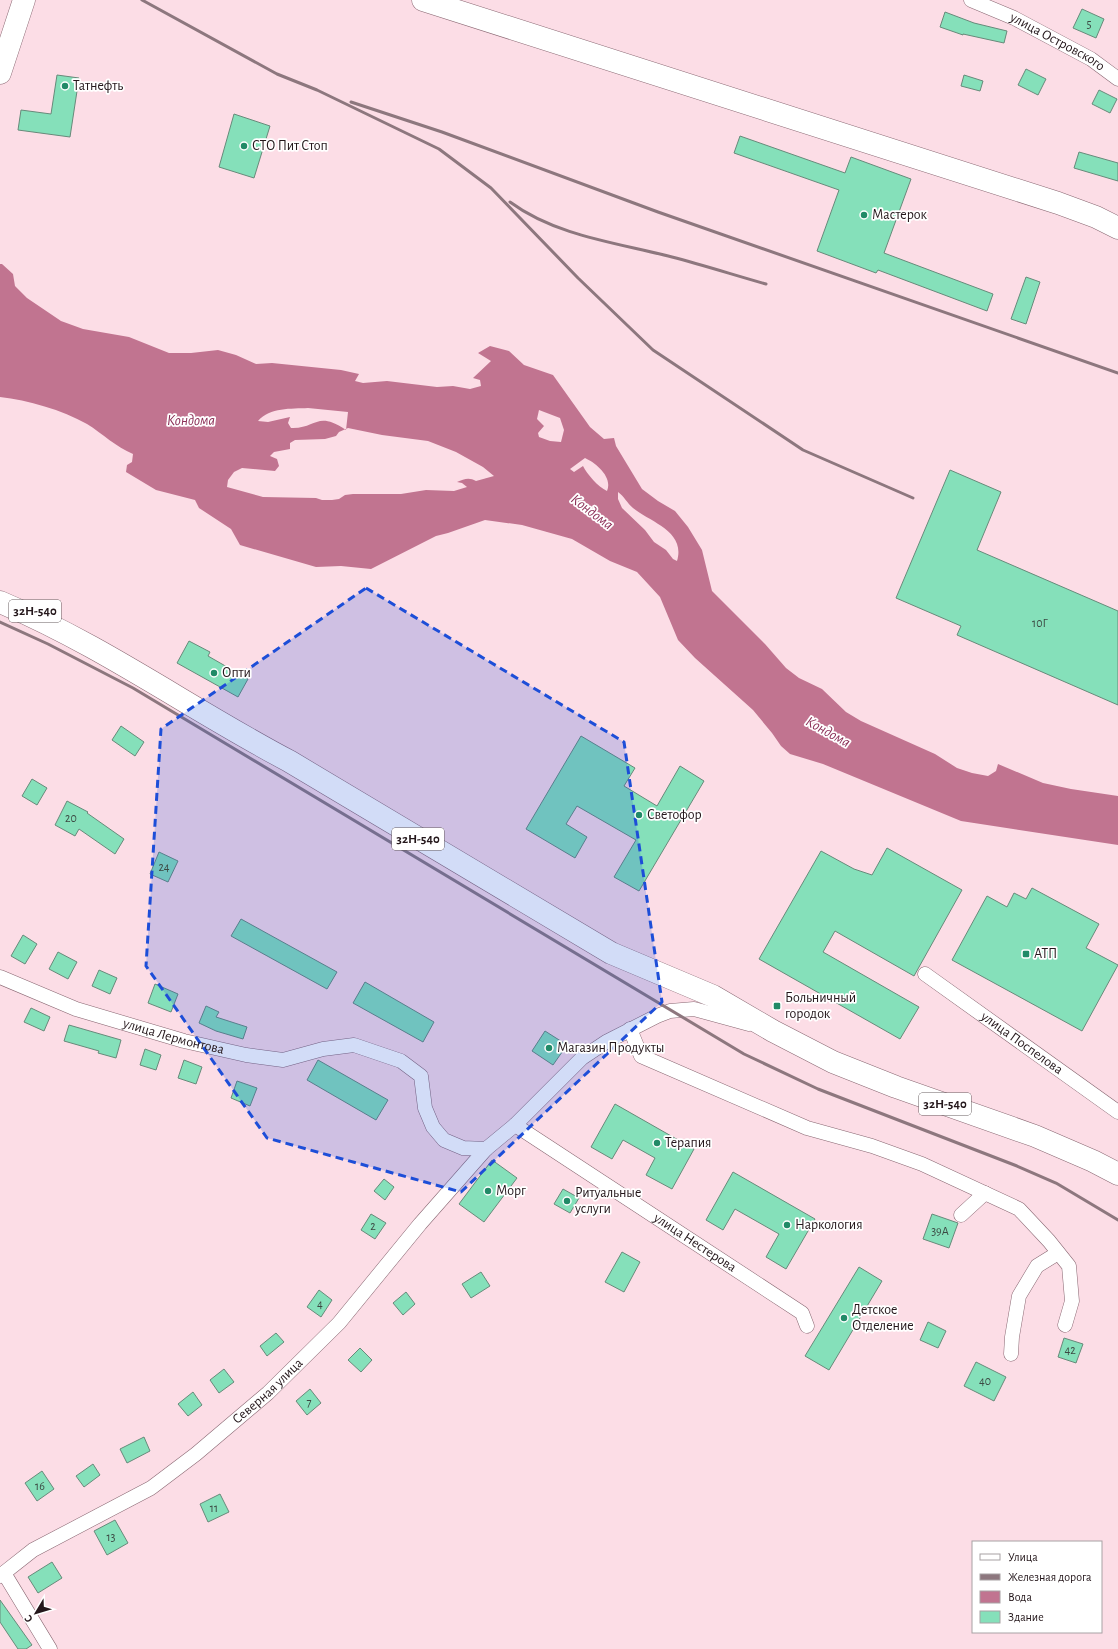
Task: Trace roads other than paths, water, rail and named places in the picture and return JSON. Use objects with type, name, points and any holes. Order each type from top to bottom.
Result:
[{"type":"main road","points":[[0,73],[24,0]]},
{"type":"main road","points":[[423,0],[1058,203],[1096,217],[1118,228]]},
{"type":"main road","name":"32Н-540","points":[[0,588],[9,596],[36,612],[69,635]]},
{"type":"main road","name":"32Н-540","points":[[0,602],[69,635],[133,671],[256,744],[289,761],[611,954],[713,996],[773,1031],[833,1062],[896,1087],[1035,1136],[1093,1160],[1118,1174]]},
{"type":"street","name":"улица Островского","points":[[971,0],[1014,18],[1091,59],[1118,79]]},
{"type":"street","points":[[1000,0],[1014,18]]},
{"type":"street","name":"улица Поспелова","points":[[925,974],[1118,1112]]},
{"type":"street","name":"улица Лермонтова","points":[[0,977],[76,1009],[184,1040],[246,1055],[283,1060],[323,1049],[354,1045],[401,1061],[421,1076],[425,1108],[433,1127],[444,1140],[463,1148],[486,1149]]},
{"type":"street","points":[[486,1149],[515,1125],[582,1058],[606,1042],[670,1010],[694,1009],[773,1031]]},
{"type":"street","points":[[630,1029],[642,1056],[661,1065],[704,1082],[807,1128],[872,1146],[922,1164],[1019,1209],[1058,1252],[1068,1266],[1072,1301],[1065,1325]]},
{"type":"street","name":"улица Нестерова","points":[[515,1125],[802,1313],[807,1326]]},
{"type":"street","name":"Северная улица","points":[[2,1574],[33,1550],[151,1488],[196,1454],[268,1392],[339,1323],[420,1224],[486,1149]]},
{"type":"street","points":[[961,1215],[985,1193]]},
{"type":"street","points":[[1011,1354],[1012,1337],[1019,1296],[1037,1266],[1058,1252]]},
{"type":"street","points":[[2,1574],[50,1649]]},
{"type":"water","name":"Кондома","points":[[0,264],[2,264],[13,274],[15,286],[27,298],[61,321],[83,329],[129,337],[169,353],[191,353],[218,350],[236,355],[256,364],[272,363],[341,370],[359,374],[355,381],[363,383],[387,381],[437,387],[453,386],[470,389],[481,386],[480,380],[473,378],[491,361],[478,353],[490,346],[509,351],[524,365],[553,375],[590,427],[604,439],[614,438],[616,446],[642,489],[675,511],[688,527],[702,550],[712,591],[765,644],[786,668],[799,678],[822,689],[846,712],[861,721],[935,754],[957,768],[988,776],[996,771],[998,764],[1043,783],[1118,796],[1118,845],[961,821],[823,764],[790,754],[781,746],[753,710],[695,658],[678,640],[660,597],[637,572],[610,561],[572,539],[522,525],[485,520],[436,536],[371,569],[341,566],[316,567],[240,545],[231,529],[199,508],[195,500],[156,490],[126,472],[127,465],[132,462],[133,454],[115,444],[87,424],[67,414],[45,406],[0,397]],"holes":[[[308,408],[348,412],[346,429],[348,428],[382,435],[428,441],[456,452],[483,467],[494,476],[476,481],[469,479],[462,480],[457,482],[462,483],[467,487],[454,491],[426,490],[401,494],[353,494],[345,495],[339,499],[332,500],[322,500],[316,498],[263,497],[227,487],[228,480],[234,472],[242,468],[275,471],[279,466],[277,459],[270,456],[274,452],[290,449],[290,443],[295,440],[325,439],[336,436],[339,432],[345,429],[328,421],[317,422],[300,428],[291,428],[288,423],[290,417],[268,422],[258,421],[268,413],[288,409]],[[539,410],[560,418],[564,430],[561,442],[550,441],[539,437],[538,433],[544,426],[537,419]],[[585,458],[589,460],[606,476],[608,481],[607,491],[593,480],[583,466],[574,472],[570,469]],[[618,492],[633,508],[665,528],[672,535],[676,542],[678,551],[677,561],[673,559],[666,550],[654,542],[645,530],[622,508],[618,499]]]},
{"type":"railway","points":[[142,0],[277,74],[317,90],[439,149],[491,188],[578,278],[653,350],[803,450],[913,498]]},
{"type":"railway","points":[[351,102],[442,132],[658,212],[1118,373]]},
{"type":"railway","points":[[510,202],[528,214],[567,231],[684,260],[766,284]]},
{"type":"railway","points":[[0,622],[48,644],[133,688],[744,1054],[818,1089],[1017,1166],[1056,1183],[1118,1220]]},
{"type":"place","name":"Татнефть","points":[[65,86]]},
{"type":"place","name":"СТО Пит Стоп","points":[[244,146]]},
{"type":"place","name":"Мастерок","points":[[864,215]]},
{"type":"place","name":"Опти","points":[[214,673]]},
{"type":"place","name":"Светофор","points":[[639,815]]},
{"type":"place","name":"АТП","points":[[1026,954]]},
{"type":"place","name":"Больничный городок","points":[[777,1006]]},
{"type":"place","name":"Магазин Продукты","points":[[549,1048]]},
{"type":"place","name":"Терапия","points":[[657,1143]]},
{"type":"place","name":"Морг","points":[[488,1191]]},
{"type":"place","name":"Ритуальные услуги","points":[[567,1201]]},
{"type":"place","name":"Наркология","points":[[787,1225]]},
{"type":"place","name":"Детское Отделение","points":[[844,1318]]}]
